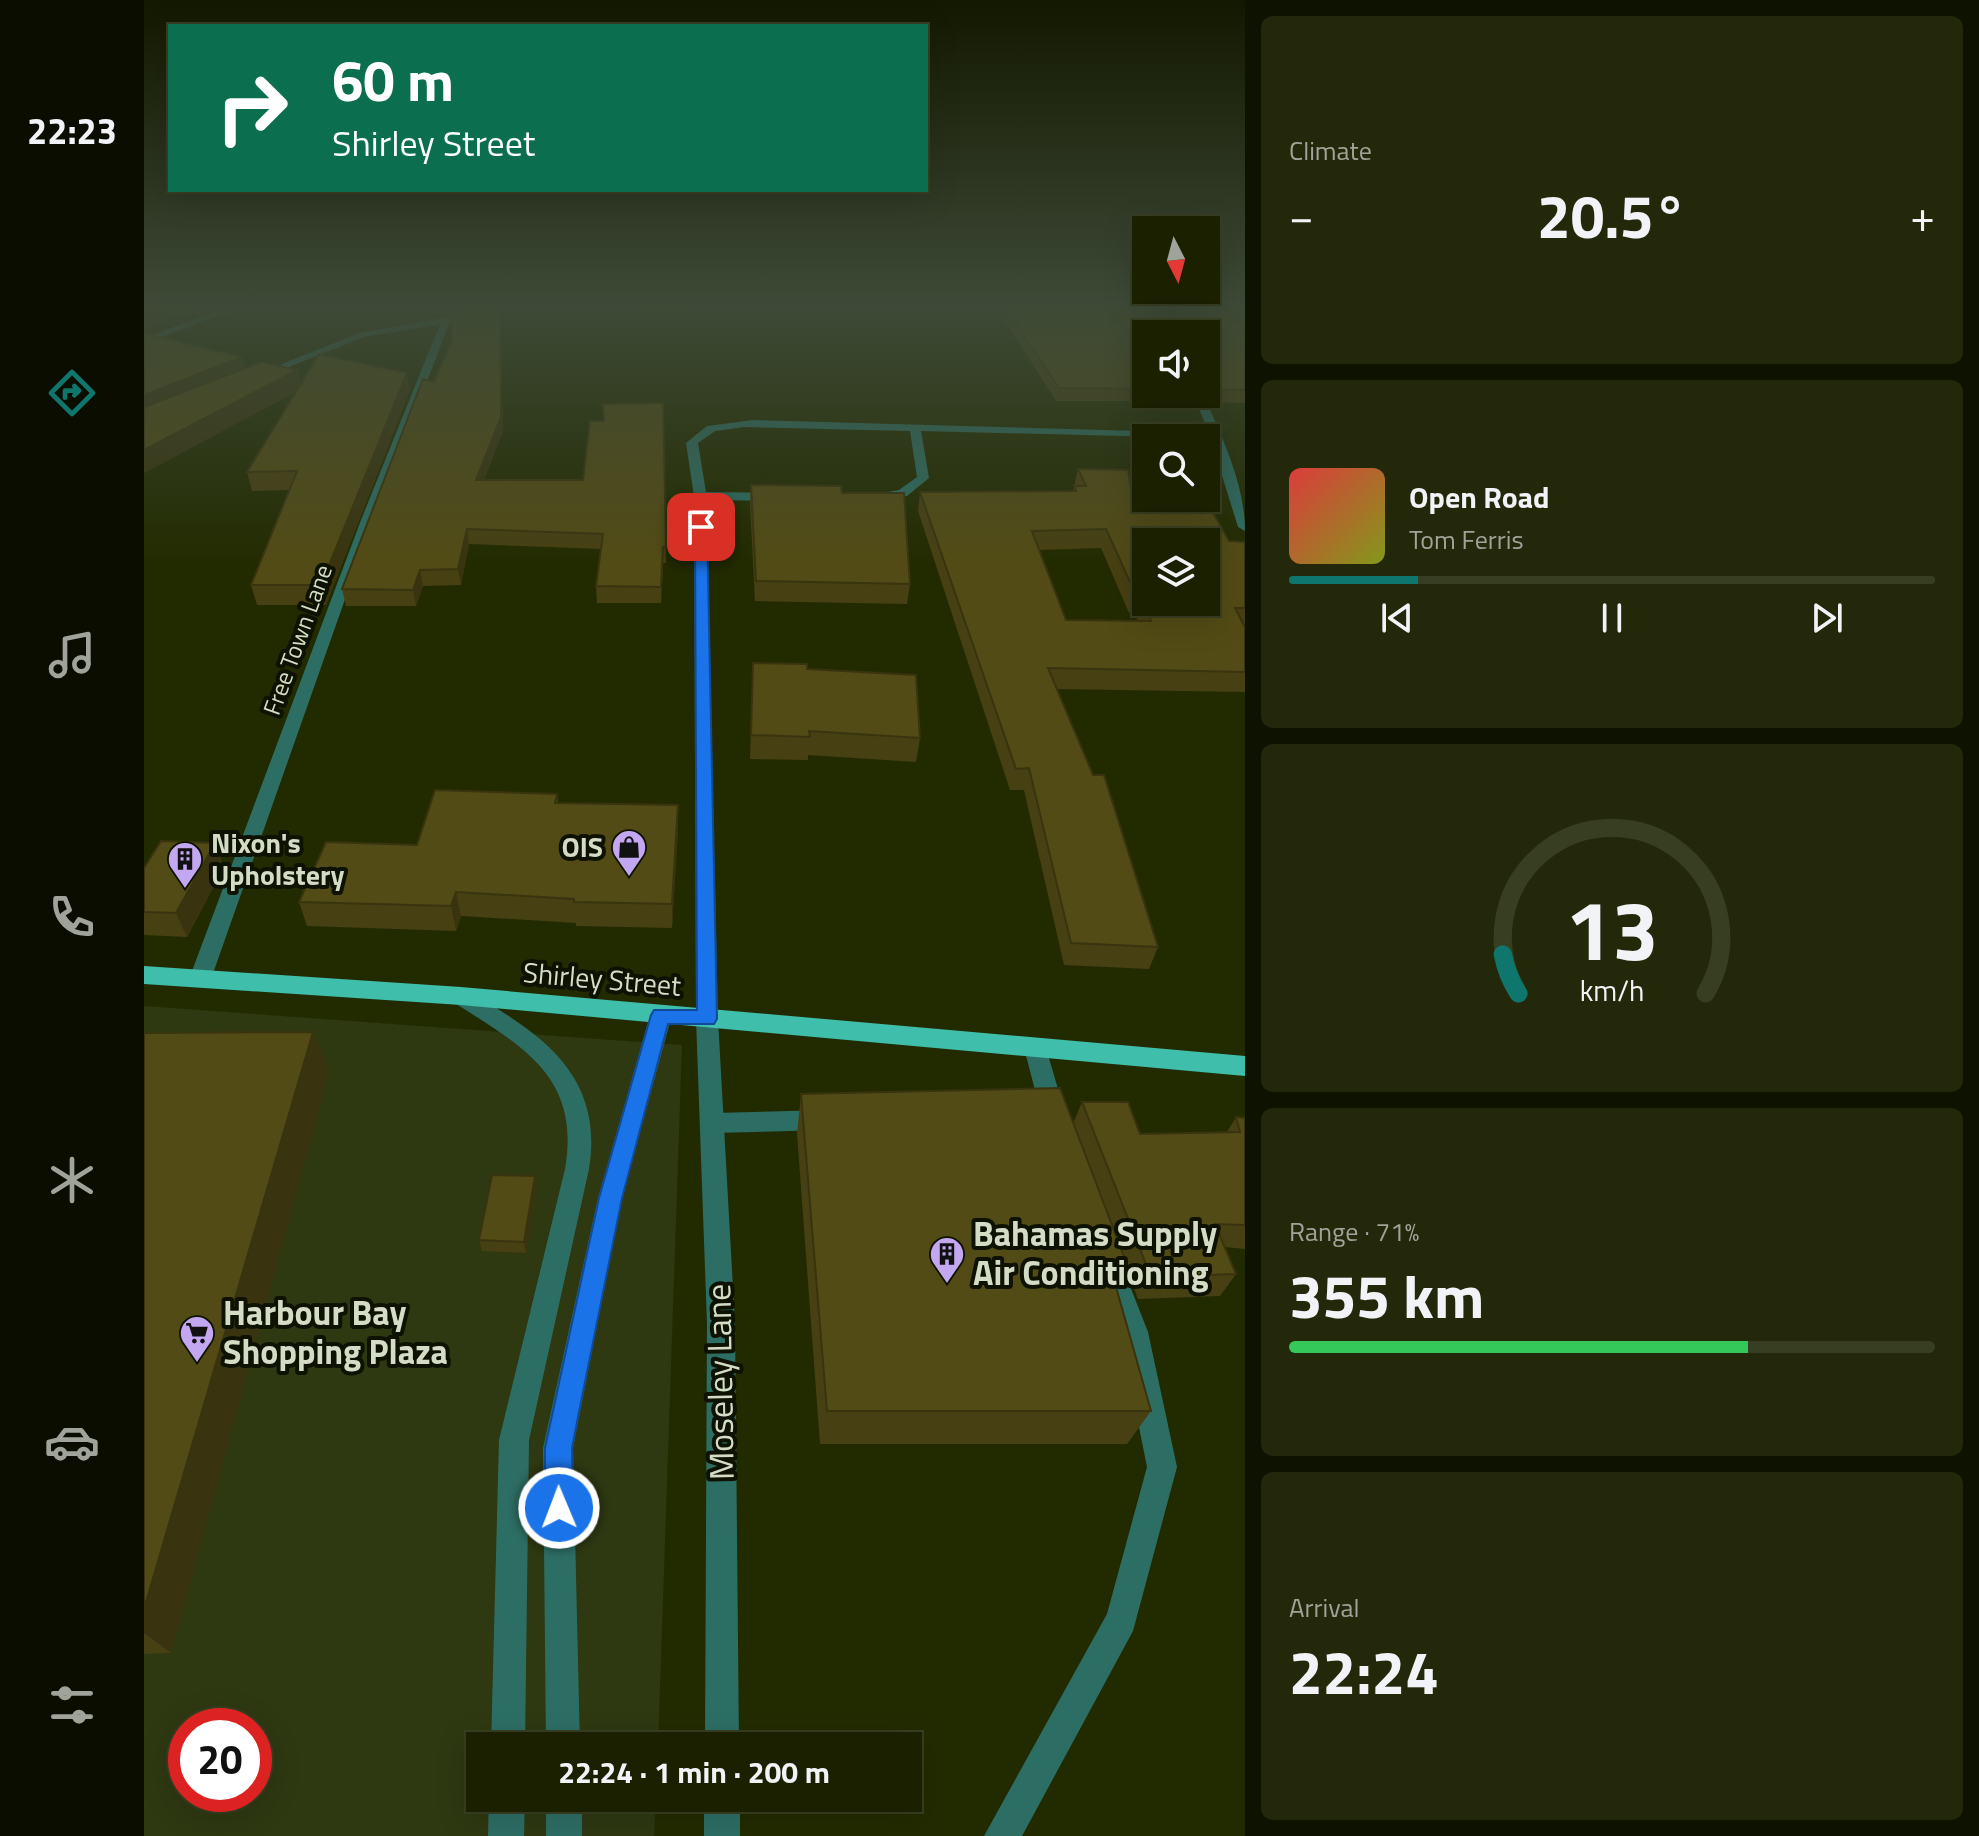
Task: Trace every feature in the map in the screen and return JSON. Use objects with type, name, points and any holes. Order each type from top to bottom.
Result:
[{"type":"highway","name":"Shirley Street","points":[[144,975],[461,996],[1245,1066]]},
{"type":"street","name":"Free Town Lane","points":[[200,979],[367,520],[417,393]]},
{"type":"street","name":"Moseley Lane","points":[[722,1732],[721,1324],[707,1019],[700,496],[692,443],[696,437],[718,427],[753,423],[915,427]]},
{"type":"street","points":[[864,498],[903,493],[923,478],[915,427],[1132,434]]},
{"type":"street","points":[[1220,449],[1245,527]]},
{"type":"street","points":[[700,496],[790,497]]},
{"type":"street","points":[[461,996],[534,1043],[560,1075],[575,1103],[581,1133],[577,1169],[514,1440],[508,1732]]},
{"type":"street","points":[[563,1732],[558,1448],[610,1198],[661,1015]]},
{"type":"street","points":[[1035,1048],[1065,1145]]},
{"type":"street","points":[[1023,1117],[1054,1116]]},
{"type":"street","points":[[714,1123],[853,1120]]},
{"type":"street","points":[[1002,1836],[1122,1620],[1162,1467],[1134,1332],[1096,1231]]},
{"type":"street","points":[[506,1836],[507,1812]]},
{"type":"street","points":[[564,1812],[564,1836]]},
{"type":"street","points":[[722,1812],[722,1836]]},
{"type":"shaded area","name":"Harbour Bay Shopping Plaza","points":[[144,1006],[682,1045],[658,1732],[466,1732],[466,1812],[655,1812],[654,1836],[144,1836]]},
{"type":"building","points":[[182,393],[254,393],[144,450],[144,407]]},
{"type":"building","points":[[295,393],[399,393],[321,585],[251,585],[297,471],[247,472]]},
{"type":"building","points":[[418,393],[501,393],[501,417],[476,480],[583,480],[590,421],[604,421],[603,404],[663,403],[666,547],[663,547],[661,587],[596,586],[603,534],[467,529],[458,569],[420,570],[413,590],[342,589]]},
{"type":"building","points":[[1078,469],[1128,470],[1132,512],[1213,512],[1229,541],[1245,542],[1245,608],[1235,608],[1245,627],[1245,672],[1048,668],[1093,775],[1104,775],[1158,947],[1071,943],[1029,768],[1016,769],[920,492],[1076,491],[1074,486],[1086,486]]},
{"type":"building","points":[[751,485],[841,486],[842,493],[904,493],[910,584],[756,581]]},
{"type":"building","points":[[753,663],[807,664],[807,669],[916,675],[920,738],[809,731],[810,737],[751,735]]},
{"type":"building","points":[[435,790],[557,794],[555,803],[678,805],[672,904],[574,902],[574,899],[456,892],[451,906],[299,902],[326,842],[417,845]]},
{"type":"building","points":[[161,841],[215,843],[176,913],[144,912],[144,868]]},
{"type":"building","name":"Harbour Bay Shopping Plaza","points":[[313,1032],[144,1609],[144,1033]]},
{"type":"building","name":"Bahamas Supply Air Conditioning","points":[[1060,1088],[1126,1262],[1109,1262],[1151,1411],[827,1411],[801,1094]]},
{"type":"building","points":[[1082,1102],[1128,1102],[1140,1134],[1240,1132],[1236,1117],[1245,1118],[1245,1225],[1215,1224],[1236,1274],[1151,1277]]},
{"type":"building","points":[[492,1175],[535,1176],[524,1242],[479,1240]]},
{"type":"place","name":"OIS","points":[[629,878]]},
{"type":"place","name":"Nixon's Upholstery","points":[[185,890]]},
{"type":"place","name":"Bahamas Supply Air Conditioning","points":[[947,1285]]},
{"type":"place","name":"Harbour Bay Shopping Plaza","points":[[197,1364]]},
{"type":"route","points":[[559,1508],[558,1448],[610,1198],[639,1103],[661,1015],[707,1019],[701,527]]}]
